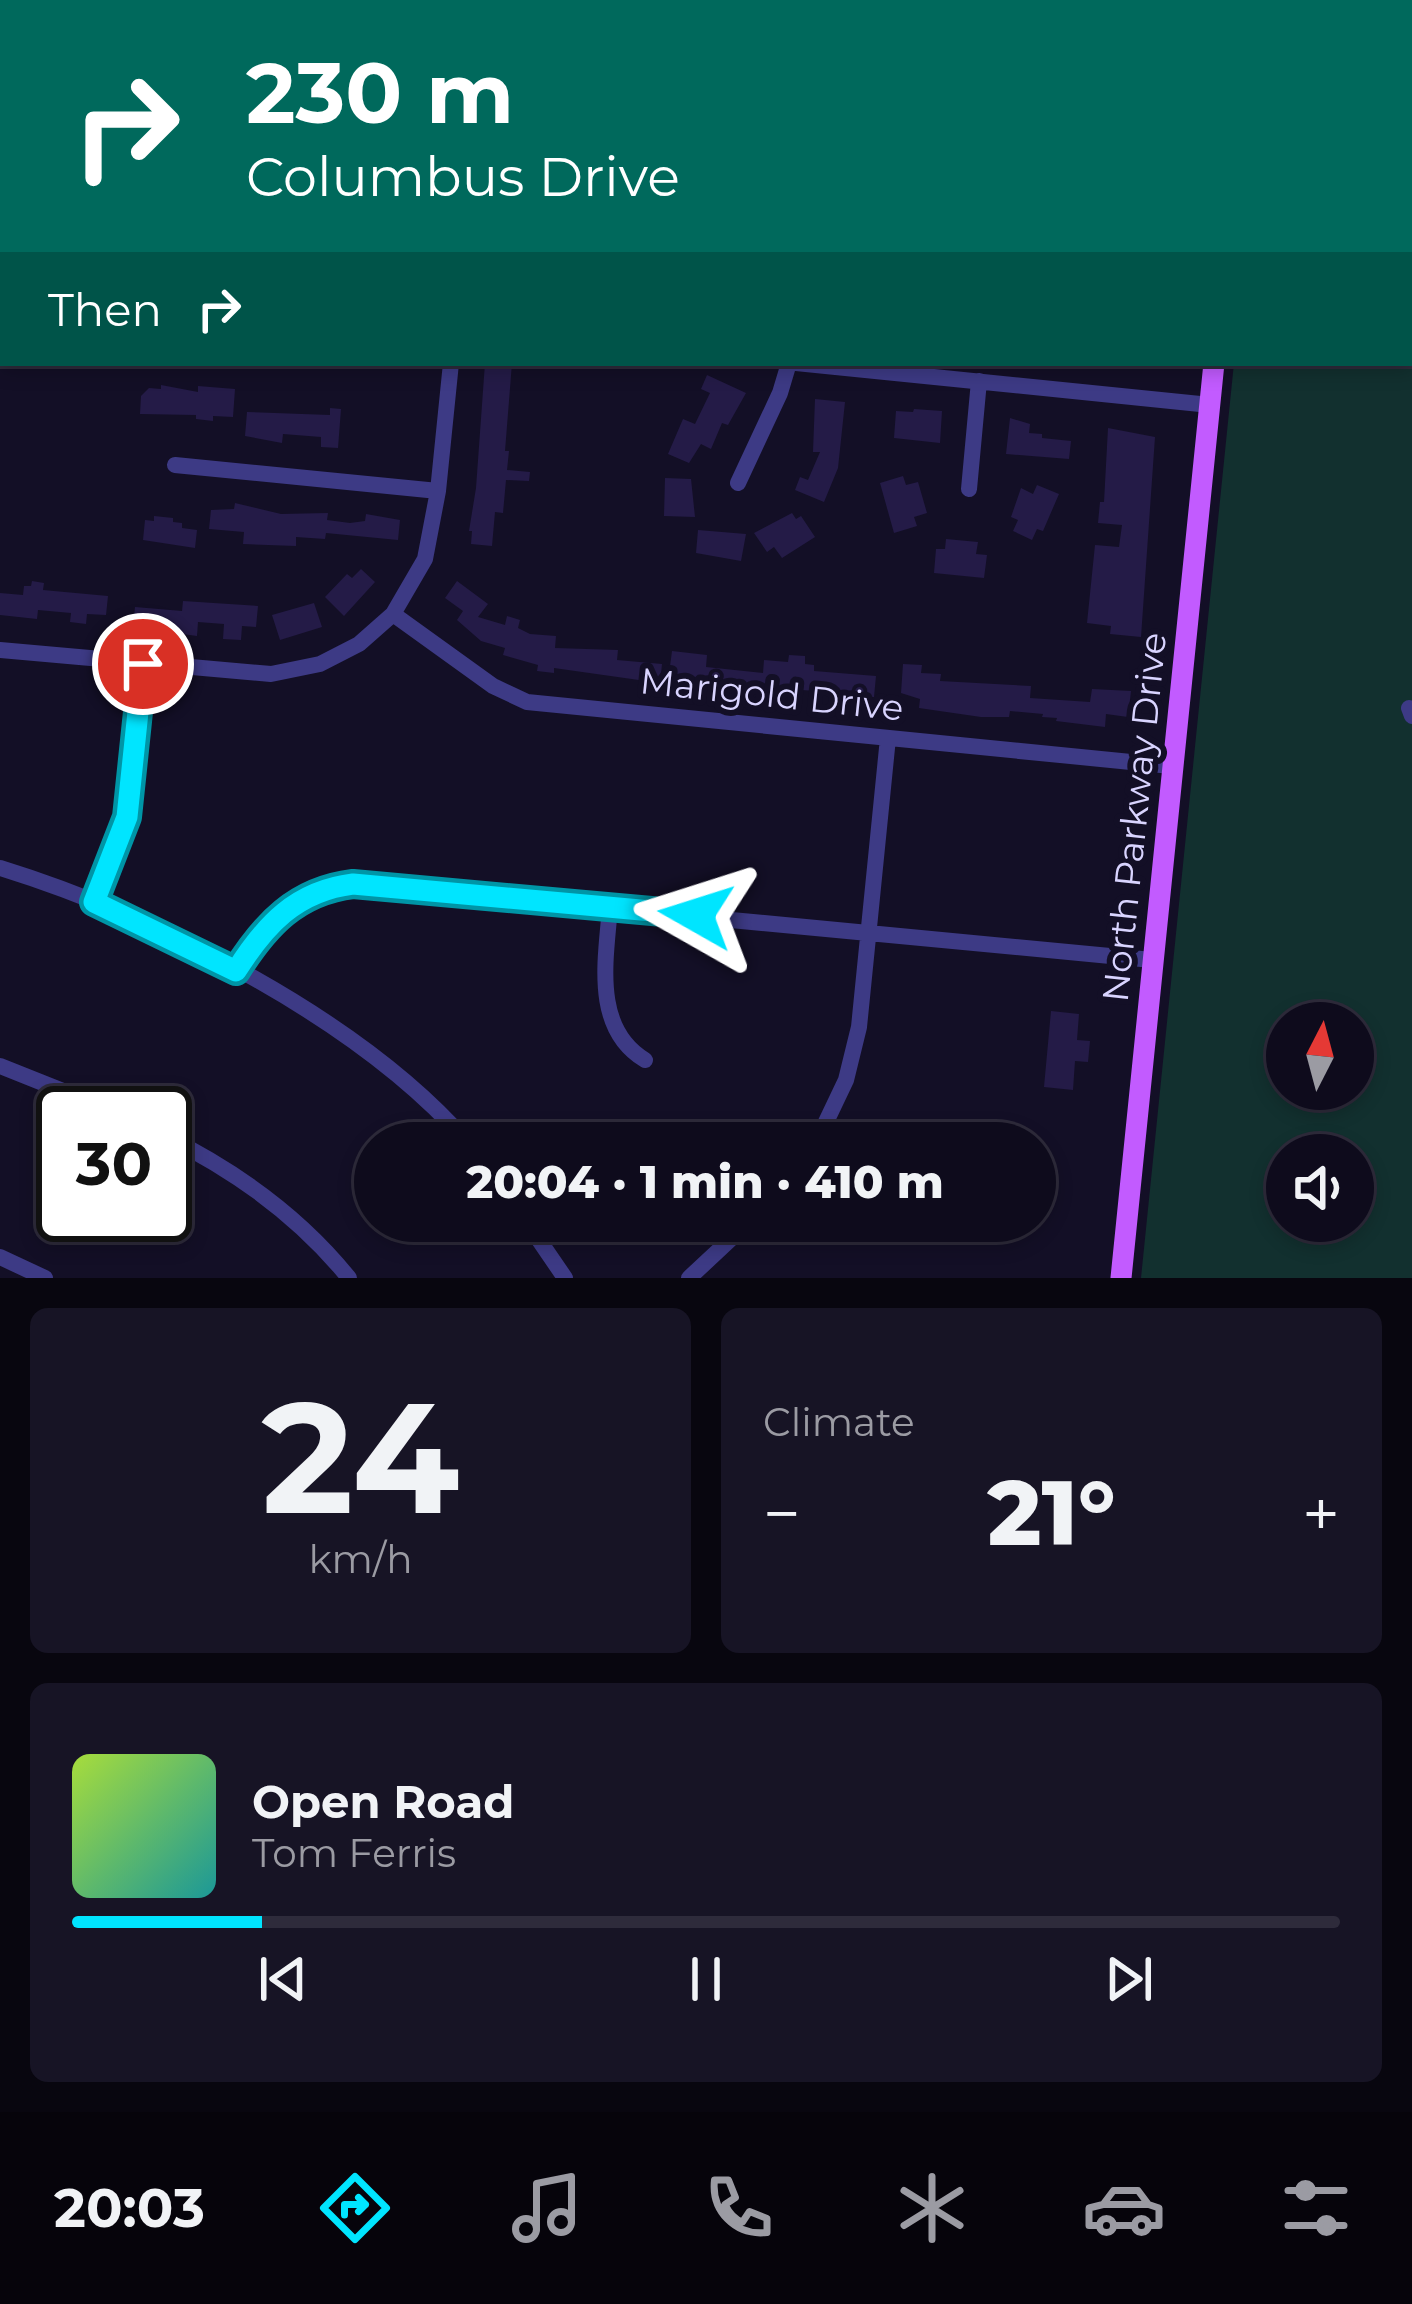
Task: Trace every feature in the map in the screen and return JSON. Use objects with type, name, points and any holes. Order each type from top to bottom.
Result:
[{"type":"main road","name":"North Parkway Drive","points":[[1121,1278],[1214,366]]},
{"type":"street","points":[[0,650],[255,674],[303,670],[347,652],[393,614],[422,568],[432,536],[451,366]]},
{"type":"street","points":[[738,482],[791,366]]},
{"type":"street","points":[[823,366],[1210,405]]},
{"type":"street","points":[[969,490],[979,381]]},
{"type":"street","points":[[175,465],[438,491]]},
{"type":"street","name":"Marigold Drive","points":[[393,614],[518,699],[1172,766]]},
{"type":"street","points":[[94,902],[127,817],[143,664]]},
{"type":"street","points":[[826,1122],[854,1048],[888,738]]},
{"type":"street","points":[[0,868],[94,902],[236,971],[350,1039],[410,1085],[447,1122]]},
{"type":"street","points":[[236,971],[263,931],[304,897],[339,886],[378,884],[1152,960]]},
{"type":"street","points":[[610,907],[605,972],[610,1012],[625,1045],[645,1060]]},
{"type":"street","points":[[0,1066],[50,1086]]},
{"type":"street","points":[[192,1150],[267,1197],[349,1278]]},
{"type":"street","points":[[540,1242],[565,1278]]},
{"type":"street","points":[[688,1278],[727,1242]]},
{"type":"street","points":[[0,1257],[45,1278]]},
{"type":"green space","points":[[1234,366],[1412,366],[1412,1278],[1141,1278]]},
{"type":"building","points":[[485,366],[512,366],[507,470],[530,472],[529,481],[506,480],[503,513],[495,512],[492,546],[471,544]]},
{"type":"building","points":[[707,375],[746,393],[728,425],[722,423],[711,449],[701,444],[689,463],[668,454],[683,419],[695,424],[710,393],[701,389]]},
{"type":"building","points":[[161,385],[198,392],[198,386],[235,389],[233,417],[213,416],[213,421],[196,419],[196,415],[140,414],[141,396]]},
{"type":"building","points":[[815,399],[845,402],[838,468],[824,502],[795,490],[800,477],[808,480],[820,452],[813,452]]},
{"type":"building","points":[[330,408],[341,409],[338,448],[321,447],[321,437],[283,434],[282,443],[245,436],[247,412],[330,415]]},
{"type":"building","points":[[896,411],[942,411],[940,443],[894,438]]},
{"type":"building","points":[[1010,418],[1030,424],[1029,433],[1042,434],[1042,438],[1071,441],[1069,459],[1006,454]]},
{"type":"building","points":[[1108,428],[1155,437],[1141,637],[1110,634],[1111,626],[1087,623],[1095,545],[1119,547],[1122,525],[1098,523],[1100,502],[1104,502]]},
{"type":"building","points":[[903,476],[906,485],[918,482],[927,513],[914,517],[917,526],[894,533],[880,483]]},
{"type":"building","points":[[665,478],[691,479],[695,517],[664,516]]},
{"type":"building","points":[[1037,485],[1059,494],[1043,531],[1037,529],[1032,540],[1013,531],[1018,520],[1011,517],[1021,488],[1033,494]]},
{"type":"building","points":[[235,503],[281,514],[328,513],[327,520],[350,523],[365,521],[366,514],[400,520],[398,540],[326,533],[325,539],[296,537],[296,546],[243,544],[244,532],[209,529],[211,510],[234,509]]},
{"type":"building","points":[[792,513],[796,519],[801,516],[815,537],[782,558],[774,547],[767,552],[754,533]]},
{"type":"building","points":[[154,516],[173,518],[182,528],[197,530],[195,548],[143,540],[145,520],[154,521]]},
{"type":"building","points":[[698,530],[746,534],[741,561],[696,553]]},
{"type":"building","points":[[946,539],[978,542],[976,554],[987,555],[984,578],[934,573],[936,549],[945,549]]},
{"type":"building","points":[[361,569],[375,582],[344,616],[325,597],[347,574],[352,578]]},
{"type":"building","points":[[32,581],[44,583],[43,590],[108,596],[106,615],[87,614],[86,624],[70,622],[71,613],[38,610],[37,619],[0,615],[0,593],[23,595],[24,586],[31,586]]},
{"type":"building","points":[[457,581],[488,604],[478,617],[505,625],[507,616],[520,620],[518,628],[530,634],[556,636],[555,648],[618,650],[617,660],[662,664],[660,683],[554,668],[554,673],[537,671],[538,665],[503,655],[505,648],[481,641],[457,620],[463,611],[445,598]]},
{"type":"building","points":[[183,601],[258,606],[256,627],[242,626],[241,640],[223,639],[224,624],[198,622],[197,636],[133,627],[135,607],[182,611]]},
{"type":"building","points":[[314,603],[322,627],[280,640],[272,615]]},
{"type":"building","points":[[672,651],[707,655],[706,667],[763,673],[764,660],[788,662],[789,655],[805,656],[805,664],[814,665],[814,671],[876,676],[874,697],[829,698],[829,692],[751,685],[750,692],[688,685],[689,676],[669,674]]},
{"type":"building","points":[[903,664],[922,665],[921,673],[941,674],[940,681],[1031,686],[1030,698],[1090,702],[1092,689],[1131,691],[1128,717],[1106,714],[1105,727],[1056,721],[1043,714],[1010,711],[1009,717],[981,717],[919,708],[920,699],[901,693]]},
{"type":"building","points":[[1051,1011],[1079,1014],[1077,1040],[1090,1041],[1088,1062],[1075,1061],[1073,1090],[1044,1087]]},
{"type":"route","points":[[143,664],[127,817],[94,902],[236,971],[263,931],[285,909],[316,892],[353,884],[696,915]]}]
